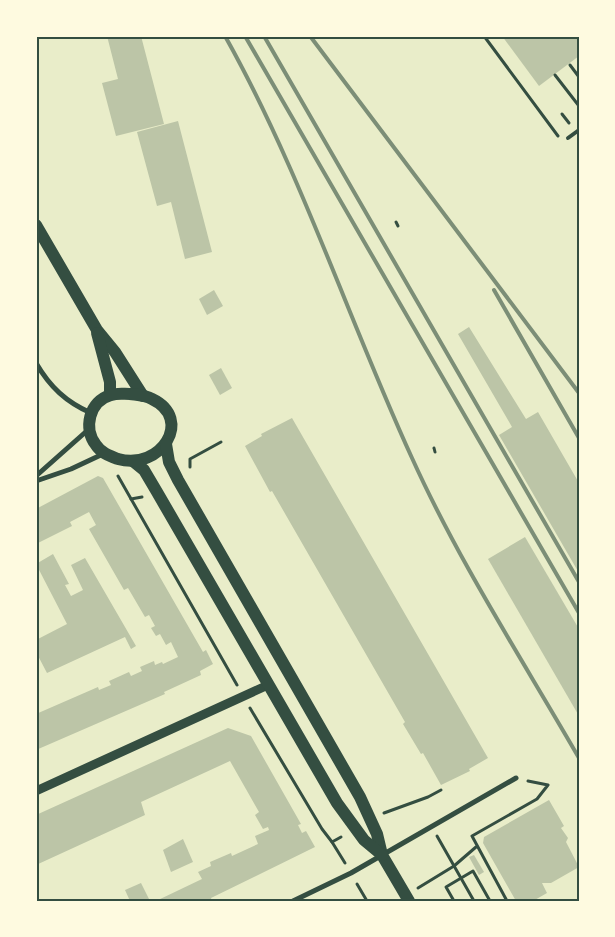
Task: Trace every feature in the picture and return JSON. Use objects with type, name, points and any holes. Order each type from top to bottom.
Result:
[{"type":"main road","points":[[36,225],[97,330],[115,352],[143,396]]},
{"type":"main road","points":[[97,330],[110,382],[110,395]]},
{"type":"main road","points":[[166,444],[152,457],[134,461],[104,453],[94,444],[89,429],[92,413],[96,406],[110,395],[130,394],[143,396],[158,403],[168,417],[171,426],[166,444],[169,462],[360,797],[377,834],[382,856]]},
{"type":"main road","points":[[134,461],[149,478],[337,803],[355,829],[382,856],[407,898]]},
{"type":"street","points":[[36,363],[45,378],[65,400],[92,413]]},
{"type":"street","points":[[36,476],[89,429]]},
{"type":"street","points":[[36,481],[71,469],[104,453]]},
{"type":"street","points":[[36,791],[268,685]]},
{"type":"street","points":[[293,901],[382,856],[516,778]]},
{"type":"lane","points":[[568,138],[579,130]]},
{"type":"path","points":[[484,36],[559,137]]},
{"type":"path","points":[[570,65],[579,77]]},
{"type":"path","points":[[556,75],[579,106]]},
{"type":"path","points":[[396,222],[398,226]]},
{"type":"path","points":[[117,474],[224,659],[242,696],[322,829],[332,842]]},
{"type":"path","points":[[507,901],[476,847],[472,836],[537,799],[548,785],[516,778]]},
{"type":"path","points":[[432,827],[474,901]]},
{"type":"path","points":[[407,898],[454,866],[476,847]]},
{"type":"path","points":[[454,901],[446,887],[473,871],[490,901]]},
{"type":"building","points":[[107,36],[141,36],[164,124],[116,136],[102,83],[118,79]]},
{"type":"building","points":[[502,36],[579,36],[579,56],[539,86]]},
{"type":"building","points":[[178,121],[212,252],[185,259],[171,202],[157,206],[137,132]]},
{"type":"building","points":[[214,290],[223,306],[207,315],[199,299]]},
{"type":"building","points":[[469,327],[526,419],[538,412],[579,483],[579,573],[499,435],[512,427],[458,334]]},
{"type":"building","points":[[221,368],[232,388],[220,395],[209,375]]},
{"type":"building","points":[[292,418],[488,758],[469,769],[470,771],[441,785],[423,753],[421,754],[403,724],[405,722],[245,446],[262,436],[261,434]]},
{"type":"building","points":[[98,476],[103,478],[203,652],[206,650],[213,664],[200,671],[201,675],[164,692],[165,694],[36,750],[36,714],[98,687],[99,690],[111,685],[109,681],[129,672],[131,676],[142,671],[140,667],[154,661],[155,665],[162,662],[163,664],[178,657],[171,642],[166,645],[160,634],[156,636],[151,628],[155,626],[149,615],[145,617],[128,588],[124,590],[89,529],[96,525],[89,512],[70,522],[72,526],[36,544],[36,509]]},
{"type":"building","points":[[525,537],[579,629],[579,716],[488,559]]},
{"type":"building","points":[[53,554],[69,584],[65,585],[71,596],[83,590],[71,565],[85,558],[136,646],[131,649],[125,637],[47,673],[36,652],[36,640],[67,624],[36,564]]},
{"type":"building","points":[[228,728],[251,736],[301,824],[298,825],[302,833],[306,831],[315,847],[211,898],[212,901],[156,901],[202,879],[198,872],[211,866],[210,862],[231,853],[232,856],[258,844],[255,836],[269,830],[268,827],[263,829],[255,815],[259,812],[230,761],[141,802],[145,815],[36,865],[36,815]]},
{"type":"building","points":[[549,800],[564,826],[561,828],[568,838],[566,842],[579,867],[551,883],[542,883],[547,893],[533,901],[516,901],[483,843],[484,837]]},
{"type":"building","points":[[183,839],[193,862],[171,872],[163,850]]},
{"type":"building","points":[[474,855],[484,872],[479,875],[469,857]]},
{"type":"building","points":[[141,883],[150,901],[130,901],[125,890]]},
{"type":"railway","points":[[225,36],[277,139],[389,405],[430,497],[470,573],[579,758]]},
{"type":"railway","points":[[245,36],[579,613]]},
{"type":"railway","points":[[264,36],[579,582]]},
{"type":"railway","points":[[310,36],[579,393]]},
{"type":"railway","points":[[494,290],[579,438]]}]
